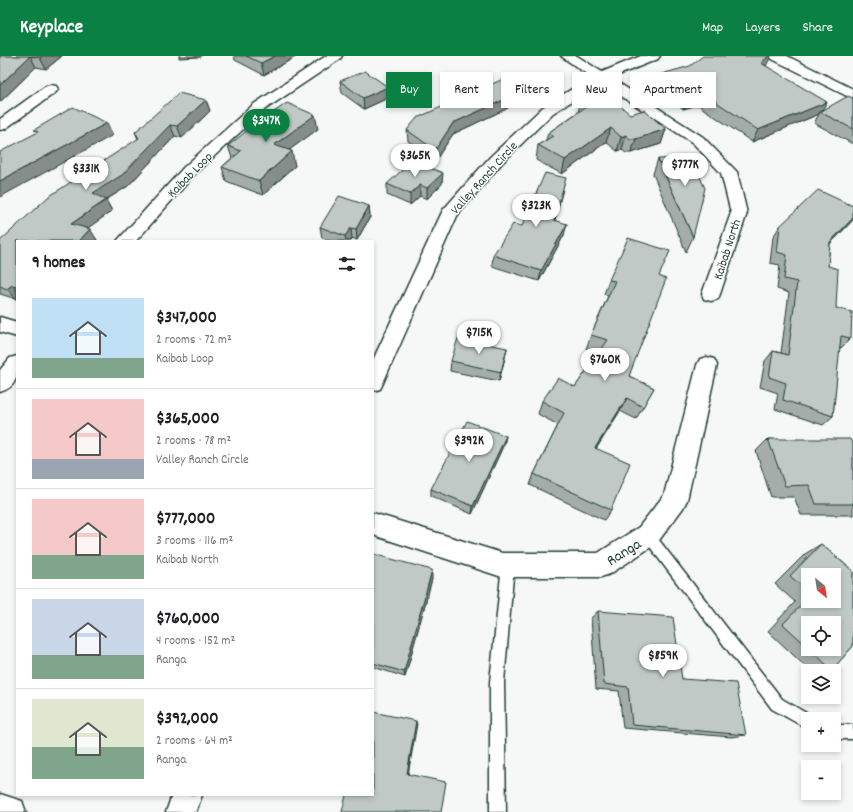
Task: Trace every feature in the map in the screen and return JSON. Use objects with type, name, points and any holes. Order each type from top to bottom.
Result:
[{"type":"street","name":"Kaibab Loop","points":[[127,240],[190,170],[259,107],[335,56]]},
{"type":"street","points":[[568,56],[593,72]]},
{"type":"street","name":"Valley Ranch Circle","points":[[613,72],[653,56]]},
{"type":"street","points":[[776,56],[853,95]]},
{"type":"street","points":[[0,126],[51,89]]},
{"type":"street","name":"Kaibab North","points":[[622,91],[698,140],[729,172],[739,213],[711,294]]},
{"type":"street","name":"Valley Ranch Circle","points":[[374,381],[449,214],[496,160],[548,110],[572,95]]},
{"type":"street","points":[[0,324],[16,330]]},
{"type":"street","points":[[0,384],[16,365]]},
{"type":"street","name":"Ranga","points":[[374,524],[502,565],[601,565],[648,535],[675,500],[708,365]]},
{"type":"street","points":[[181,812],[187,796]]},
{"type":"street","points":[[0,809],[12,812]]},
{"type":"lane","points":[[648,535],[777,704],[801,718]]},
{"type":"lane","points":[[498,812],[497,682],[508,565]]},
{"type":"lane","points":[[841,732],[853,732]]},
{"type":"building","points":[[0,56],[30,56],[0,85]]},
{"type":"building","points":[[31,56],[42,56],[40,58]]},
{"type":"building","points":[[246,56],[275,56],[261,63]]},
{"type":"building","points":[[703,56],[769,56],[761,63],[827,102],[758,130],[716,102],[716,72],[669,72],[690,66]]},
{"type":"building","points":[[365,71],[386,86],[386,88],[363,98],[340,81]]},
{"type":"building","points":[[501,80],[501,101],[493,105],[493,84]]},
{"type":"building","points":[[179,93],[206,100],[177,126],[170,125],[122,175],[93,193],[106,200],[71,224],[90,229],[80,240],[16,240],[16,286],[12,285],[7,289],[0,286],[0,241],[48,197],[139,138],[135,132]]},
{"type":"building","points":[[848,96],[853,98],[853,129],[820,112]]},
{"type":"building","points":[[287,103],[315,115],[274,145],[292,151],[259,181],[222,167],[241,151],[228,146],[249,129]]},
{"type":"building","points":[[73,107],[107,123],[0,181],[0,152],[38,132],[34,130]]},
{"type":"building","points":[[622,107],[630,114],[644,110],[666,129],[636,139],[630,139],[626,135],[621,137],[611,128],[565,160],[538,145],[553,136],[548,133],[584,108]]},
{"type":"building","points":[[440,108],[486,108],[453,123],[435,150],[407,130],[417,118]]},
{"type":"building","points":[[691,158],[705,188],[693,237],[658,159]]},
{"type":"building","points":[[412,161],[443,173],[427,188],[420,185],[410,194],[387,184]]},
{"type":"building","points":[[545,173],[566,178],[554,220],[567,224],[541,271],[493,255],[513,224],[522,226]]},
{"type":"building","points":[[818,190],[853,206],[853,218],[830,242],[828,266],[838,269],[836,308],[852,312],[851,338],[841,336],[833,416],[783,400],[786,383],[769,377],[773,351],[788,355],[797,282],[784,279],[787,255],[777,252],[780,226]]},
{"type":"building","points":[[339,196],[369,206],[356,229],[351,228],[345,236],[320,227]]},
{"type":"building","points":[[628,238],[670,251],[659,276],[666,279],[629,376],[654,388],[643,407],[627,398],[595,448],[630,463],[611,510],[534,474],[564,413],[542,401],[558,378],[575,387],[608,340],[591,335],[615,281],[609,280]]},
{"type":"building","points":[[458,338],[507,348],[501,372],[451,361]]},
{"type":"building","points":[[467,421],[506,436],[473,506],[431,489]]},
{"type":"building","points":[[768,439],[850,439],[853,445],[853,504],[816,504],[809,485],[785,486]]},
{"type":"building","points":[[821,544],[853,571],[853,646],[837,664],[826,664],[817,656],[841,656],[841,616],[801,616],[801,641],[783,624],[801,605],[801,608],[841,608],[841,568],[801,568],[801,585],[790,576]]},
{"type":"building","points":[[374,554],[432,570],[404,672],[374,663]]},
{"type":"building","points":[[598,611],[673,617],[682,679],[736,683],[746,735],[632,725],[628,687],[604,684]]},
{"type":"building","points":[[374,712],[416,721],[407,774],[446,782],[441,812],[342,812],[346,796],[374,796]]}]
